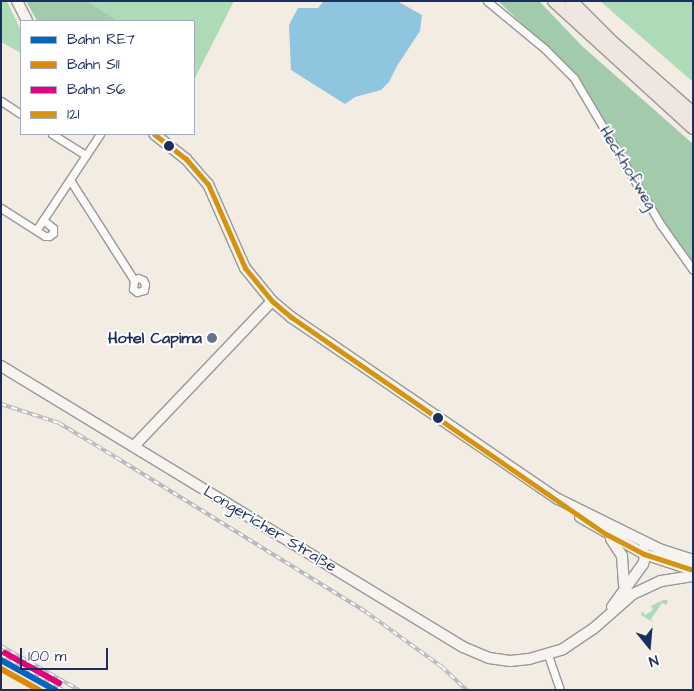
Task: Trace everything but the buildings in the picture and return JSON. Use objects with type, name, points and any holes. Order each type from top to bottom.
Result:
[{"type":"highway","points":[[554,1],[693,128]]},
{"type":"highway","points":[[571,1],[611,41],[693,113]]},
{"type":"street","points":[[17,1],[26,20]]},
{"type":"street","name":"Heckhofweg","points":[[487,1],[564,65],[574,78],[661,225],[693,270]]},
{"type":"street","points":[[1,101],[20,113]]},
{"type":"street","points":[[54,135],[86,156]]},
{"type":"street","points":[[37,229],[99,135]]},
{"type":"street","points":[[155,135],[186,159],[208,184],[245,268],[272,301],[306,327],[607,534],[644,554],[693,570]]},
{"type":"street","points":[[70,180],[134,280]]},
{"type":"street","points":[[1,208],[46,236],[53,233],[52,226],[43,220]]},
{"type":"street","points":[[134,446],[272,301]]},
{"type":"street","name":"Longericher Straße","points":[[1,366],[463,646],[489,658],[510,661],[548,654],[579,640],[633,594],[662,581],[693,576]]},
{"type":"street","points":[[558,499],[659,549],[693,560]]},
{"type":"street","points":[[607,534],[622,556],[623,589]]},
{"type":"street","points":[[635,537],[641,544],[644,554]]},
{"type":"street","points":[[644,554],[650,550],[659,549]]},
{"type":"street","name":"Longericher Straße","points":[[604,618],[644,554]]},
{"type":"street","points":[[548,654],[560,690]]},
{"type":"green space","points":[[1,1],[7,1],[20,29],[20,52],[1,42]]},
{"type":"green space","points":[[26,1],[87,1],[116,20],[36,20]]},
{"type":"green space","points":[[87,1],[234,1],[195,78],[195,20],[116,20]]},
{"type":"green space","points":[[498,1],[539,1],[582,46],[693,144],[693,263],[665,224],[577,76]]},
{"type":"green space","points":[[600,1],[693,1],[693,82]]},
{"type":"green space","points":[[663,600],[668,602],[666,605],[662,603],[651,619],[653,622],[641,615],[642,611],[645,615],[653,610],[651,606]]},
{"type":"water","points":[[324,1],[397,1],[422,15],[420,31],[389,82],[381,90],[355,97],[345,104],[291,70],[289,25],[298,8],[318,8]]},
{"type":"railway","points":[[1,404],[59,423],[117,458],[366,612],[442,667],[467,690]]},
{"type":"railway","points":[[1,646],[79,690]]},
{"type":"railway","points":[[1,655],[63,690]]},
{"type":"rail line","name":"S6","points":[[5,653],[59,683]]},
{"type":"rail line","name":"RE7","points":[[1,660],[55,690]]},
{"type":"rail line","name":"S11","points":[[1,669],[39,690]]},
{"type":"transit line","name":"121","points":[[155,135],[186,159],[208,184],[245,268],[272,301],[291,317],[606,534],[644,554],[693,570]]},
{"type":"place","name":"Hotel Capima","points":[[212,338]]}]
